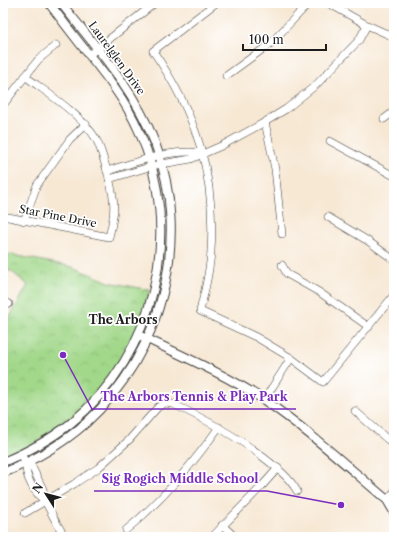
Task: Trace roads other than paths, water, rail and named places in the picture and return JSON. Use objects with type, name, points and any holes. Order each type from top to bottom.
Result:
[{"type":"street","name":"Laurelglen Drive","points":[[3,462],[43,443],[62,430],[91,404],[120,369],[139,335],[154,290],[160,247],[156,161],[128,109],[112,84],[49,3]]},
{"type":"street","name":"Laurelglen Drive","points":[[3,473],[26,463],[58,445],[99,410],[121,384],[137,360],[155,322],[163,295],[170,251],[171,236],[169,204],[156,161],[150,130],[137,104],[120,79],[62,3]]},
{"type":"street","points":[[89,55],[155,3]]},
{"type":"street","points":[[216,3],[153,51],[167,71],[180,94],[203,153],[210,196],[212,228],[208,278],[200,311],[256,337],[291,358],[323,382],[394,295]]},
{"type":"street","points":[[226,76],[270,44],[309,3]]},
{"type":"street","points":[[328,3],[367,25],[394,37]]},
{"type":"street","points":[[25,76],[86,124],[96,139],[102,152],[108,175],[156,161],[191,159],[221,146],[265,122],[286,109],[316,84],[359,40],[367,25]]},
{"type":"street","points":[[3,105],[44,53],[56,44]]},
{"type":"street","points":[[384,119],[394,110]]},
{"type":"street","points":[[265,122],[275,169],[282,234]]},
{"type":"street","points":[[24,221],[36,185],[70,139],[86,124]]},
{"type":"street","points":[[330,140],[394,176]]},
{"type":"street","name":"Star Pine Drive","points":[[3,216],[109,237],[114,218],[115,206],[114,195],[108,175]]},
{"type":"street","points":[[328,217],[368,241],[394,260]]},
{"type":"street","points":[[282,265],[287,274],[319,292],[368,327]]},
{"type":"street","points":[[139,335],[236,383],[264,400],[293,421],[391,501]]},
{"type":"street","points":[[264,400],[291,358]]},
{"type":"street","points":[[25,513],[98,468],[129,440],[158,407],[164,403],[173,404],[219,427],[245,443],[278,468],[294,485],[297,491]]},
{"type":"street","points":[[355,411],[394,445]]},
{"type":"street","points":[[126,530],[167,493],[199,456],[219,427]]},
{"type":"street","points":[[21,454],[26,463],[32,467],[43,489],[45,500],[65,537]]},
{"type":"street","points":[[212,537],[278,468]]},
{"type":"street","points":[[394,492],[391,501],[394,512]]},
{"type":"street","points":[[222,525],[235,537]]},
{"type":"place","name":"The Arbors Tennis & Play Park","points":[[63,355]]},
{"type":"place","name":"Sig Rogich Middle School","points":[[341,505]]},
{"type":"district","name":"The Arbors","points":[[123,320]]}]
